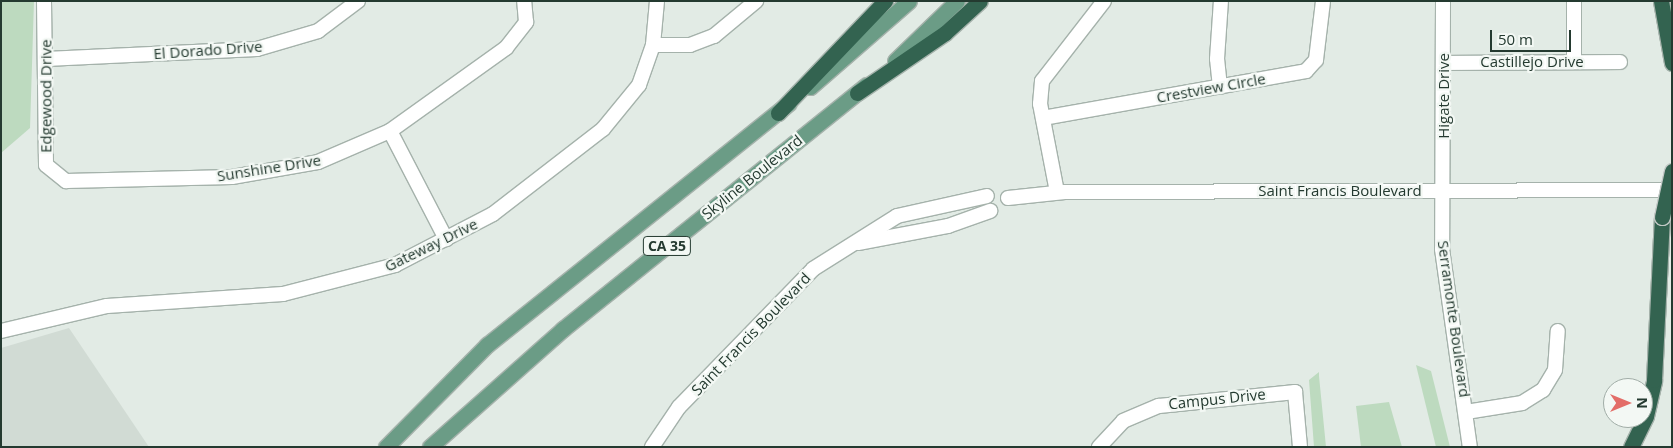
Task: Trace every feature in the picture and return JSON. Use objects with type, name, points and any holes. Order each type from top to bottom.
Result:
[{"type":"highway","points":[[778,112],[885,1]]},
{"type":"highway","points":[[857,93],[945,33],[980,1]]},
{"type":"highway","points":[[1661,1],[1672,63]]},
{"type":"highway","points":[[1632,447],[1646,416],[1654,380],[1662,218],[1672,171]]},
{"type":"main road","name":"CA 35","points":[[386,447],[493,340],[778,112],[909,1]]},
{"type":"main road","name":"Skyline Boulevard","points":[[430,447],[563,329],[857,93],[957,1]]},
{"type":"street","name":"Edgewood Drive","points":[[44,1],[46,166],[66,181]]},
{"type":"street","name":"El Dorado Drive","points":[[46,58],[257,49],[318,31],[358,1]]},
{"type":"street","name":"Sunshine Drive","points":[[66,181],[232,177],[318,162],[390,131],[506,48],[526,22],[524,1]]},
{"type":"street","name":"Gateway Drive","points":[[1,331],[107,306],[259,297],[330,285],[395,265],[493,214],[603,129],[638,85],[653,44],[657,1]]},
{"type":"street","points":[[653,44],[690,45],[714,36],[756,1]]},
{"type":"street","points":[[1057,192],[1040,96],[1045,74],[1104,1]]},
{"type":"street","points":[[1220,87],[1217,59],[1221,1]]},
{"type":"street","name":"Crestview Circle","points":[[1043,118],[1220,87],[1309,69],[1317,52],[1323,1]]},
{"type":"street","name":"Higate Drive","points":[[1444,1],[1444,191]]},
{"type":"street","points":[[1574,1],[1574,62]]},
{"type":"street","name":"Castillejo Drive","points":[[1444,62],[1620,62]]},
{"type":"street","points":[[390,131],[446,239]]},
{"type":"street","name":"Saint Francis Boulevard","points":[[1008,198],[1057,192],[1672,190]]},
{"type":"street","name":"Serramonte Boulevard","points":[[1444,191],[1442,251],[1470,447]]},
{"type":"street","name":"Saint Francis Boulevard","points":[[652,447],[679,407],[761,326],[791,289],[839,252],[897,216],[987,196]]},
{"type":"street","name":"Saint Francis Boulevard","points":[[839,252],[873,239],[965,222],[990,211]]},
{"type":"street","points":[[1466,412],[1522,403],[1543,390],[1555,370],[1558,331]]},
{"type":"street","name":"Campus Drive","points":[[1098,447],[1123,421],[1159,406],[1295,392],[1300,447]]},
{"type":"shaded area","points":[[69,328],[149,447],[1,447],[1,348]]},
{"type":"green space","points":[[1,1],[34,1],[30,128],[1,153]]},
{"type":"green space","points":[[1416,365],[1431,371],[1450,447],[1436,447]]},
{"type":"green space","points":[[1319,372],[1326,447],[1314,447],[1309,380]]},
{"type":"green space","points":[[1389,402],[1402,447],[1361,447],[1356,406]]}]
